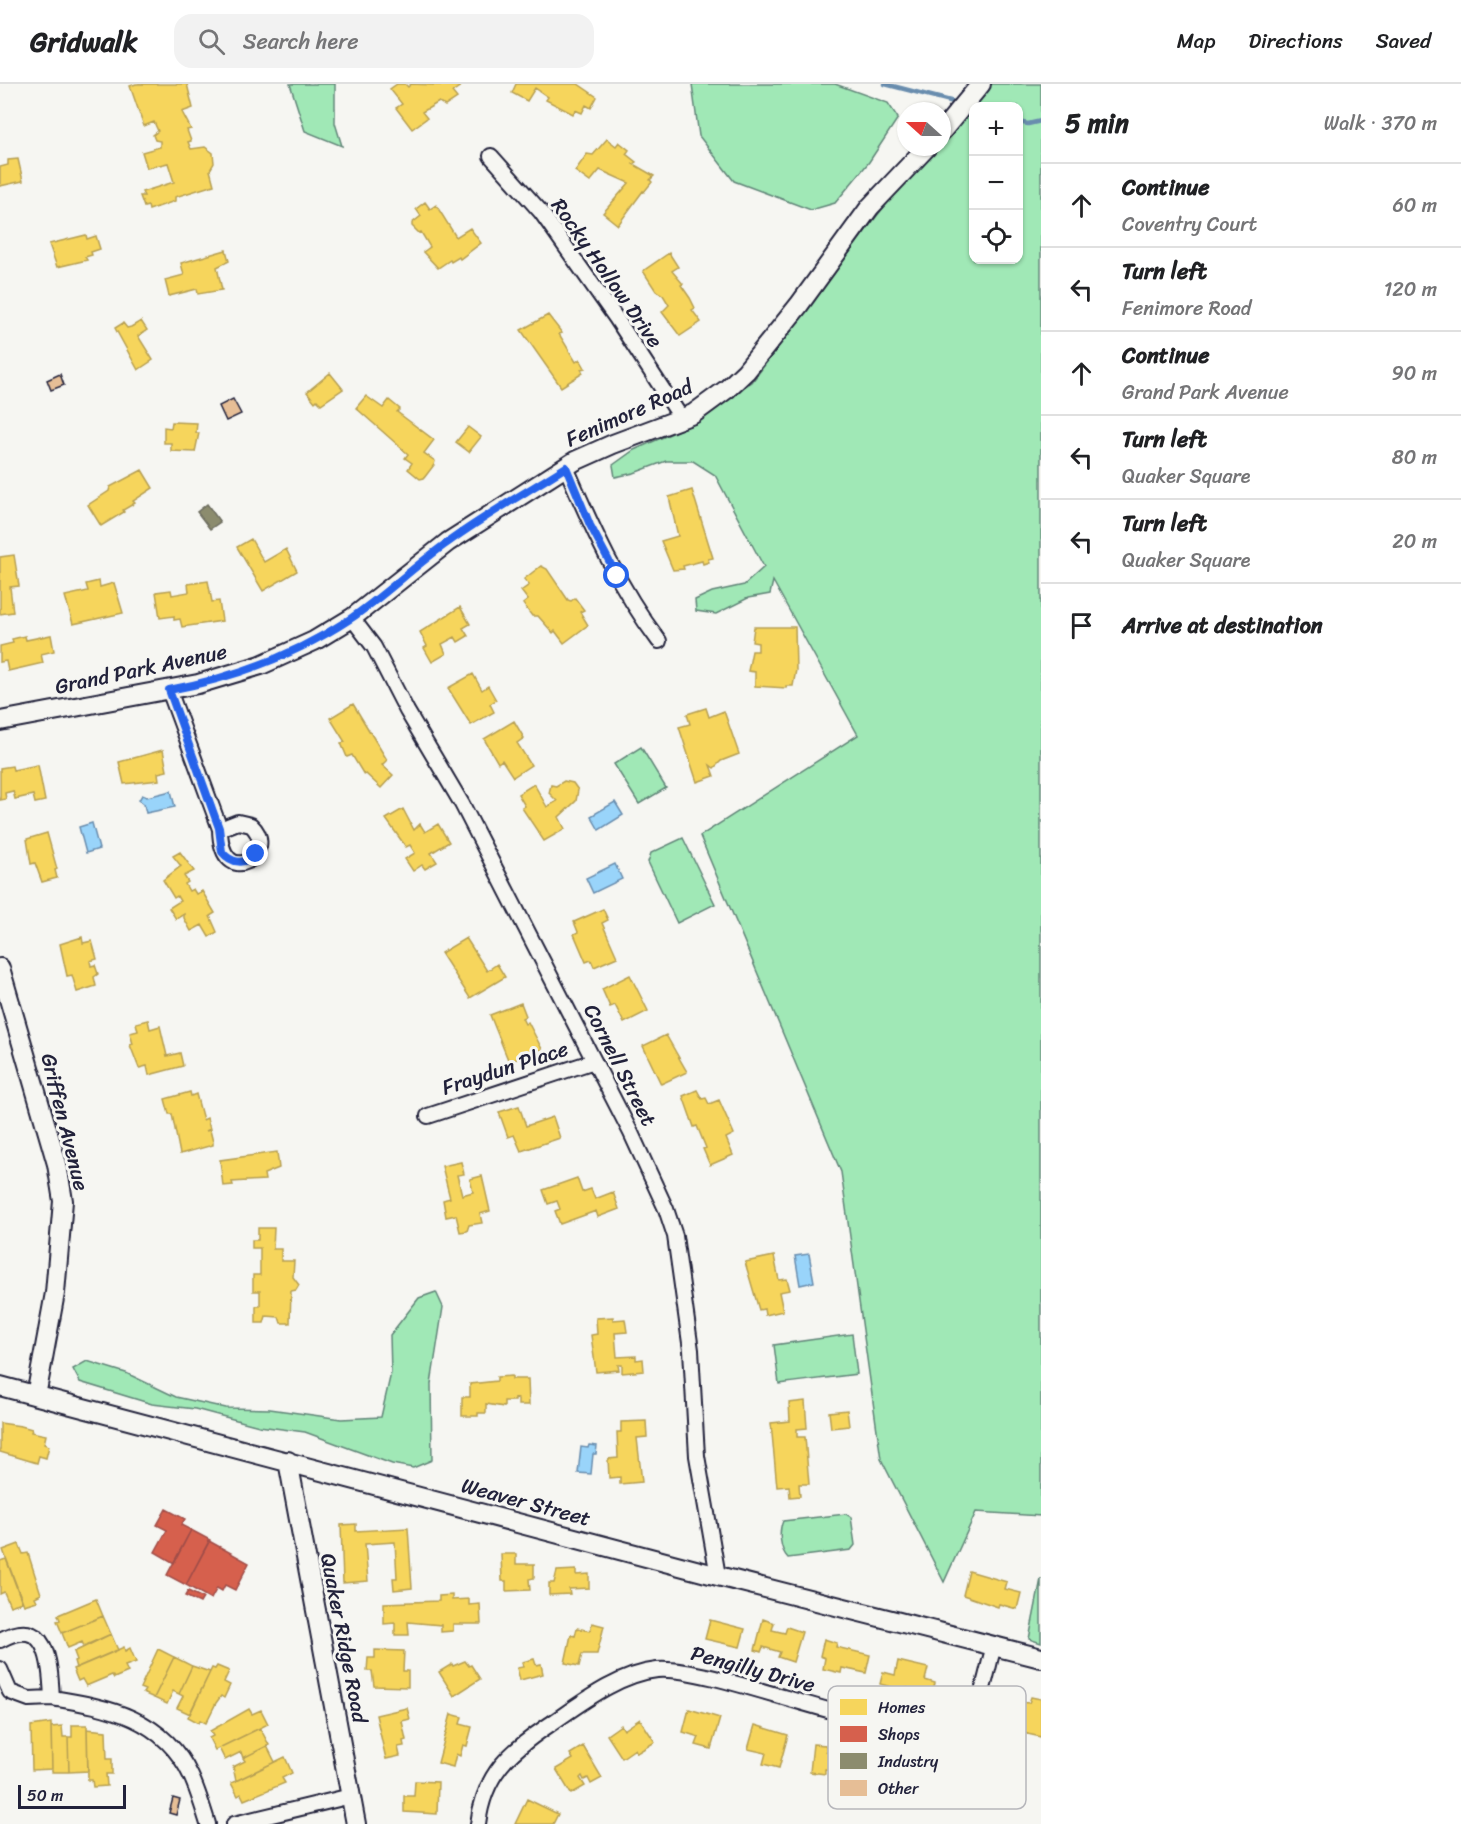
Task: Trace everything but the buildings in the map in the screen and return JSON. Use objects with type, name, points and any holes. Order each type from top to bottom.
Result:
[{"type":"street","points":[[951,121],[977,88]]},
{"type":"street","name":"Rocky Hollow Drive","points":[[491,156],[541,212],[616,318],[682,419]]},
{"type":"street","name":"Fenimore Road","points":[[352,618],[448,542],[566,467],[613,444],[682,419],[727,389],[746,371],[799,305],[870,207],[918,156]]},
{"type":"street","points":[[566,467],[590,525],[617,576],[636,611],[659,641]]},
{"type":"street","name":"Grand Park Avenue","points":[[0,721],[198,684],[261,664],[314,641],[352,618]]},
{"type":"street","name":"Cornell Street","points":[[352,618],[374,647],[407,711],[462,804],[631,1133],[675,1236],[691,1350],[697,1456],[718,1576]]},
{"type":"street","points":[[169,690],[219,828]]},
{"type":"street","name":"Griffen Avenue","points":[[0,968],[57,1164],[63,1202],[55,1293],[36,1396]]},
{"type":"street","name":"Fraydun Place","points":[[428,1116],[594,1061]]},
{"type":"street","name":"Weaver Street","points":[[0,1386],[718,1576],[1041,1658]]},
{"type":"street","name":"Quaker Ridge Road","points":[[288,1461],[356,1824]]},
{"type":"street","points":[[0,1640],[16,1631],[30,1632],[39,1640],[50,1663],[52,1698]]},
{"type":"street","name":"Pengilly Drive","points":[[982,1686],[994,1646]]},
{"type":"street","points":[[0,1669],[10,1692],[29,1699],[52,1698],[104,1706],[151,1728],[164,1738],[192,1776],[208,1824]]},
{"type":"street","name":"Pengilly Drive","points":[[478,1824],[488,1785],[513,1750],[587,1699],[632,1677],[654,1671],[688,1672],[828,1710]]},
{"type":"street","points":[[234,1824],[351,1796]]},
{"type":"green space","points":[[290,84],[335,84],[335,123],[342,146],[305,131]]},
{"type":"green space","points":[[692,84],[835,84],[888,103],[897,116],[869,162],[835,203],[811,210],[734,181],[699,136]]},
{"type":"green space","points":[[984,84],[1041,84],[1041,1516],[976,1512],[944,1582],[881,1459],[841,1172],[700,836],[858,735],[773,581],[770,594],[748,598],[716,614],[696,611],[695,600],[712,592],[744,585],[764,567],[715,475],[693,461],[666,461],[634,473],[615,477],[613,465],[634,450],[688,426],[687,423],[752,382],[925,156],[951,156],[951,124],[969,102],[969,264],[1023,264],[1023,102],[969,102]]},
{"type":"green space","points":[[641,747],[666,788],[639,804],[614,764]]},
{"type":"green space","points":[[683,838],[715,904],[677,923],[648,862],[651,853]]},
{"type":"green space","points":[[436,1292],[443,1307],[431,1384],[432,1460],[413,1468],[392,1464],[305,1432],[259,1426],[195,1409],[152,1404],[80,1382],[73,1369],[87,1361],[126,1373],[176,1397],[226,1408],[270,1409],[341,1419],[381,1417],[391,1373],[390,1335],[419,1298]]},
{"type":"green space","points":[[852,1334],[857,1374],[779,1384],[774,1345]]},
{"type":"green space","points":[[846,1514],[851,1517],[855,1545],[851,1550],[788,1558],[785,1555],[781,1540],[783,1521]]},
{"type":"green space","points":[[1041,1579],[1041,1643],[1029,1639]]},
{"type":"water","points":[[171,791],[175,807],[146,813],[144,804],[139,800],[142,795],[147,797]]},
{"type":"water","points":[[615,802],[623,815],[599,830],[591,816]]},
{"type":"water","points":[[92,823],[99,849],[86,853],[79,827]]},
{"type":"water","points":[[615,864],[622,879],[593,893],[586,878]]},
{"type":"water","points":[[809,1254],[814,1282],[800,1285],[795,1256]]},
{"type":"water","points":[[589,1445],[597,1446],[596,1454],[593,1454],[591,1474],[578,1473],[581,1447],[588,1448]]},
{"type":"waterway","points":[[885,84],[958,103]]},
{"type":"waterway","points":[[1023,123],[1041,121]]},
{"type":"route","points":[[256,854],[252,859],[239,863],[232,861],[222,852],[219,828],[169,690],[198,684],[261,664],[314,641],[352,618],[448,542],[566,467],[590,525],[617,576]]}]
